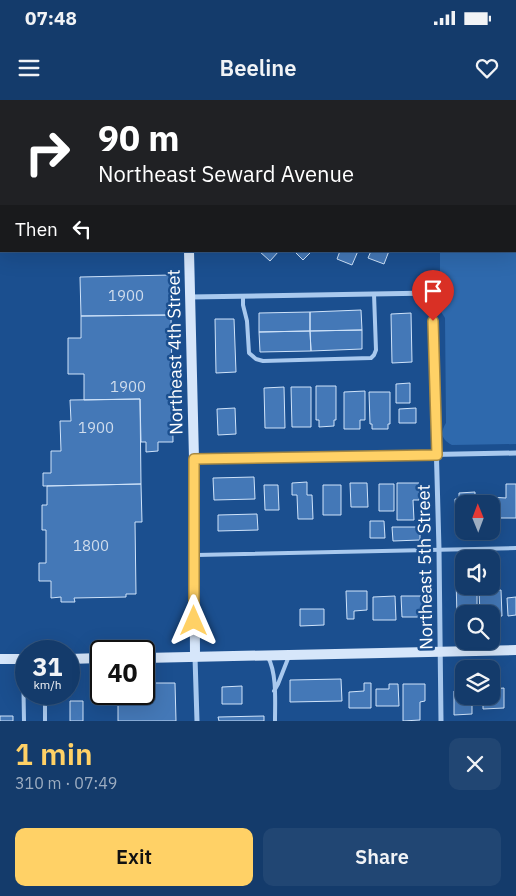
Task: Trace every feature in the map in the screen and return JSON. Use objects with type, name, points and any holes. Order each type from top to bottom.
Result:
[{"type":"street","name":"Northeast 4th Street","points":[[189,252],[197,721]]},
{"type":"street","name":"Northeast 5th Street","points":[[374,294],[432,293],[439,549],[441,721]]},
{"type":"street","points":[[190,297],[374,294]]},
{"type":"street","points":[[194,459],[516,453]]},
{"type":"street","points":[[155,658],[516,650]]},
{"type":"street","points":[[0,659],[15,659]]},
{"type":"lane","points":[[243,296],[249,353],[263,362],[371,358],[376,350],[374,294]]},
{"type":"lane","points":[[194,555],[516,548]]},
{"type":"lane","points":[[274,691],[289,655]]},
{"type":"lane","points":[[268,656],[272,663],[275,721]]},
{"type":"lane","points":[[24,705],[24,721]]},
{"type":"lane","points":[[45,705],[45,721]]},
{"type":"shaded area","points":[[440,252],[516,252],[516,444],[452,445],[444,438],[442,433],[446,423],[445,318],[440,310]]},
{"type":"building","points":[[260,252],[278,252],[270,261]]},
{"type":"building","points":[[295,252],[311,252],[303,260]]},
{"type":"building","points":[[340,252],[358,252],[352,265],[337,259]]},
{"type":"building","points":[[371,252],[389,252],[384,264],[368,258]]},
{"type":"building","points":[[171,275],[171,315],[81,316],[80,277]]},
{"type":"building","points":[[361,310],[362,330],[310,331],[310,312]]},
{"type":"building","points":[[310,312],[310,331],[259,332],[259,313]]},
{"type":"building","points":[[411,313],[412,362],[392,363],[391,314]]},
{"type":"building","points":[[171,315],[173,442],[158,442],[158,451],[146,452],[146,442],[141,442],[140,399],[84,400],[84,374],[68,374],[68,338],[81,338],[81,316]]},
{"type":"building","points":[[215,319],[234,319],[236,372],[216,373]]},
{"type":"building","points":[[362,330],[362,349],[311,351],[310,331]]},
{"type":"building","points":[[310,331],[311,351],[260,352],[259,332]]},
{"type":"building","points":[[410,383],[410,403],[396,403],[396,384]]},
{"type":"building","points":[[316,386],[336,386],[336,420],[334,420],[334,426],[319,427],[319,420],[316,420]]},
{"type":"building","points":[[284,387],[285,428],[265,428],[264,388]]},
{"type":"building","points":[[291,387],[311,387],[311,427],[292,427]]},
{"type":"building","points":[[365,391],[365,420],[360,420],[360,429],[344,429],[344,392]]},
{"type":"building","points":[[369,392],[390,392],[390,424],[388,424],[388,429],[372,429],[372,424],[370,424]]},
{"type":"building","points":[[140,399],[141,484],[43,486],[43,473],[51,473],[51,451],[61,451],[60,421],[71,421],[70,400]]},
{"type":"building","points":[[235,408],[236,434],[218,435],[217,409]]},
{"type":"building","points":[[416,408],[416,423],[399,423],[399,409]]},
{"type":"building","points":[[254,477],[255,499],[214,500],[213,478]]},
{"type":"building","points":[[307,482],[307,495],[312,495],[313,519],[298,519],[297,495],[292,495],[292,483]]},
{"type":"building","points":[[350,483],[367,483],[368,507],[351,507]]},
{"type":"building","points":[[397,483],[419,483],[419,500],[413,500],[414,520],[397,520]]},
{"type":"building","points":[[141,484],[142,522],[135,522],[136,594],[126,594],[126,597],[74,598],[75,602],[61,602],[61,597],[51,598],[51,581],[39,581],[39,563],[46,563],[46,530],[42,530],[42,505],[47,505],[47,486]]},
{"type":"building","points":[[379,484],[394,484],[394,511],[379,511]]},
{"type":"building","points":[[506,484],[516,484],[516,518],[500,518],[500,498],[506,498]]},
{"type":"building","points":[[264,485],[278,485],[279,510],[265,510]]},
{"type":"building","points":[[323,485],[341,485],[341,515],[323,515]]},
{"type":"building","points":[[475,492],[475,495],[459,495],[459,493]]},
{"type":"building","points":[[257,514],[258,530],[218,531],[218,515]]},
{"type":"building","points":[[370,521],[384,521],[385,538],[370,538]]},
{"type":"building","points":[[392,527],[420,527],[420,540],[393,541]]},
{"type":"building","points":[[501,590],[502,616],[500,616],[500,605],[480,605],[479,595],[500,595]]},
{"type":"building","points":[[346,591],[367,591],[367,610],[354,611],[354,619],[347,619]]},
{"type":"building","points":[[456,595],[477,595],[477,605],[457,605]]},
{"type":"building","points":[[395,596],[396,620],[373,620],[373,597]]},
{"type":"building","points":[[401,596],[423,596],[423,617],[402,617]]},
{"type":"building","points":[[516,597],[516,615],[508,616],[507,598]]},
{"type":"building","points":[[300,609],[324,609],[324,625],[300,626]]},
{"type":"building","points":[[341,679],[342,701],[290,702],[290,680]]},
{"type":"building","points":[[155,683],[175,683],[176,721],[118,721],[118,705],[155,705]]},
{"type":"building","points":[[364,683],[371,683],[371,708],[349,708],[349,692],[364,691]]},
{"type":"building","points":[[389,684],[398,684],[399,706],[376,706],[376,689],[389,689]]},
{"type":"building","points":[[403,684],[425,684],[425,701],[420,702],[420,720],[403,721]]},
{"type":"building","points":[[242,686],[242,704],[222,704],[222,687]]},
{"type":"building","points":[[500,688],[504,688],[504,708],[483,709],[483,705],[500,705]]},
{"type":"building","points":[[455,691],[455,705],[472,705],[472,714],[454,715]]},
{"type":"building","points":[[80,701],[83,701],[83,721],[70,721],[70,705],[80,705]]},
{"type":"building","points":[[0,716],[13,716],[13,721],[0,721]]},
{"type":"building","points":[[264,716],[264,721],[219,721],[218,717]]},
{"type":"route","points":[[194,621],[194,459],[437,455],[433,321]]}]
